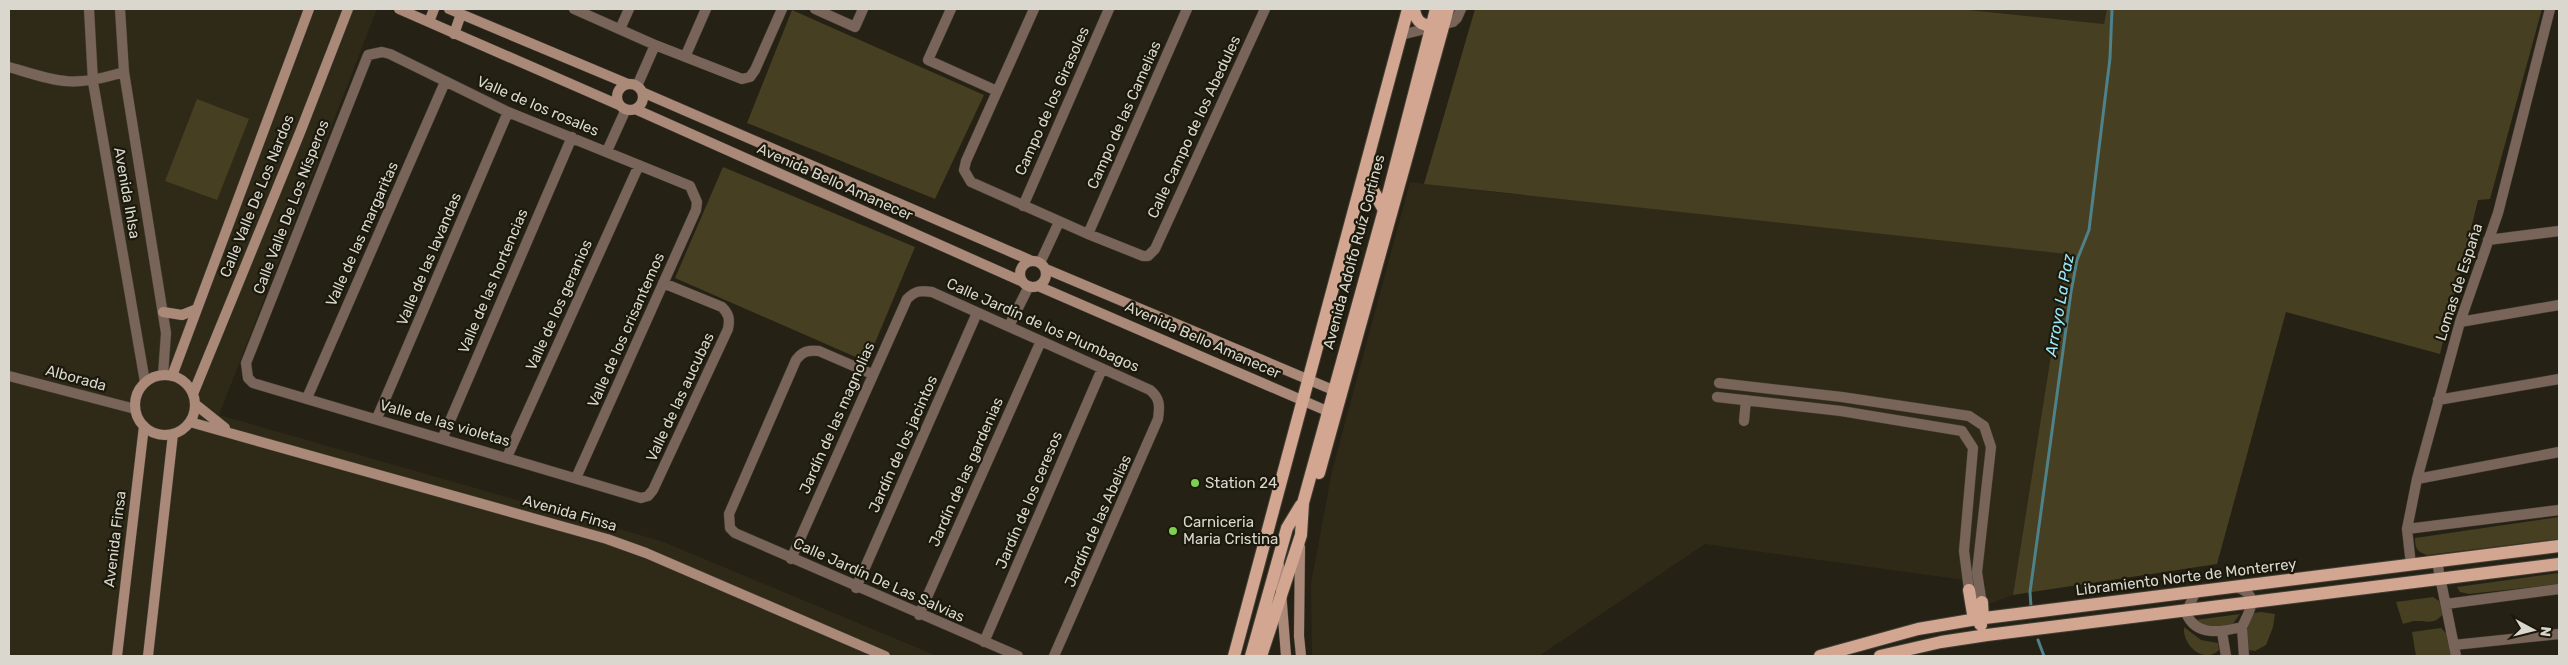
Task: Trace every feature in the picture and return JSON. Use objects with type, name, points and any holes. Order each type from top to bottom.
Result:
[{"type":"main road","points":[[1234,656],[1301,400],[1365,176],[1408,9]]},
{"type":"main road","points":[[1414,9],[1422,25],[1436,26]]},
{"type":"main road","name":"Avenida Adolfo Ruíz Cortines","points":[[1261,656],[1301,535],[1303,503],[1335,405],[1384,210],[1436,26],[1436,9]]},
{"type":"main road","points":[[1301,535],[1436,26],[1447,9]]},
{"type":"main road","points":[[1365,176],[1384,210]]},
{"type":"main road","name":"Avenida Adolfo Ruíz Cortines","points":[[1251,656],[1287,528],[1303,503]]},
{"type":"main road","name":"Libramiento Norte de Monterrey","points":[[1820,656],[1883,638],[1947,624],[2559,546]]},
{"type":"main road","points":[[1880,656],[1917,647],[2030,630],[2252,603],[2440,577],[2559,564]]},
{"type":"main road","points":[[1969,590],[1973,614],[1989,627],[2020,625],[2030,630]]},
{"type":"main road","points":[[1947,624],[1962,612],[1969,590]]},
{"type":"main road","points":[[1252,592],[1259,629]]},
{"type":"main road","points":[[1981,600],[1992,612],[2006,616]]},
{"type":"main road","points":[[1917,647],[1927,637],[1974,629],[1980,621],[1981,600]]},
{"type":"street","name":"Avenida Ihlsa","points":[[89,9],[93,82],[145,382]]},
{"type":"street","name":"Avenida Ihlsa","points":[[120,9],[124,72],[163,312],[168,375]]},
{"type":"street","name":"Calle Valle De Los Nardos","points":[[168,375],[197,309],[309,9]]},
{"type":"street","name":"Calle Valle De Los Nardos","points":[[194,399],[348,9]]},
{"type":"street","name":"Avenida Bello Amanecer","points":[[399,9],[813,188],[1030,285],[1172,342],[1301,400],[1335,405]]},
{"type":"street","points":[[429,22],[434,9]]},
{"type":"street","name":"Avenida Bello Amanecer","points":[[449,9],[636,87],[822,170],[1307,380],[1335,405]]},
{"type":"street","points":[[574,9],[655,45],[742,78],[750,77],[756,70],[782,9]]},
{"type":"street","points":[[620,30],[629,9]]},
{"type":"street","points":[[685,57],[706,9]]},
{"type":"street","points":[[815,9],[854,27],[863,9]]},
{"type":"street","points":[[951,9],[928,60],[997,90]]},
{"type":"street","points":[[1034,9],[966,161],[966,176],[971,182],[1088,234]]},
{"type":"street","name":"Campo de los Girasoles","points":[[1022,206],[1110,9]]},
{"type":"street","name":"Campo de las Camelias","points":[[1088,234],[1188,9]]},
{"type":"street","name":"Calle Campo de los Abedules","points":[[1088,234],[1138,255],[1148,256],[1155,248],[1265,9]]},
{"type":"street","points":[[1401,35],[1436,26],[1457,18],[1461,9]]},
{"type":"street","name":"Lomas de España","points":[[2411,565],[2407,529],[2417,479],[2460,322],[2498,213],[2550,9]]},
{"type":"street","points":[[454,34],[461,14]]},
{"type":"street","points":[[607,151],[627,108],[642,102],[636,87],[655,45]]},
{"type":"street","name":"Valle de los rosales","points":[[368,56],[382,52],[390,54],[508,112],[690,186],[695,193]]},
{"type":"street","name":"Calle Valle De Los Nísperos","points":[[246,371],[250,354],[368,56]]},
{"type":"street","points":[[9,67],[66,83],[93,82],[124,72]]},
{"type":"street","name":"Valle de las margaritas","points":[[307,398],[445,82]]},
{"type":"street","points":[[627,108],[617,94],[623,86],[636,87]]},
{"type":"street","name":"Valle de las lavandas","points":[[377,418],[508,112]]},
{"type":"street","name":"Valle de las hortencias","points":[[442,437],[572,137]]},
{"type":"street","name":"Valle de los geranios","points":[[507,457],[639,165]]},
{"type":"street","points":[[813,188],[815,178],[822,170]]},
{"type":"street","points":[[837,199],[844,192],[845,180]]},
{"type":"street","name":"Valle de los crisantemos","points":[[576,478],[696,210],[695,193]]},
{"type":"street","points":[[1009,326],[1030,285],[1045,279],[1039,264],[1059,222]]},
{"type":"street","points":[[2488,240],[2559,231]]},
{"type":"street","points":[[1030,285],[1020,271],[1026,263],[1039,264]]},
{"type":"street","name":"Valle de las aucubas","points":[[641,498],[648,496],[653,490],[728,329],[730,320],[722,307],[663,283]]},
{"type":"street","name":"Calle Jardín de los Plumbagos","points":[[914,292],[922,290],[932,292],[1150,390],[1157,396]]},
{"type":"street","name":"Jardín de las magnolias","points":[[791,559],[872,374],[907,299],[914,292]]},
{"type":"street","points":[[2460,322],[2559,305]]},
{"type":"street","points":[[163,312],[182,315],[197,309]]},
{"type":"street","name":"Jardín de los jacintos","points":[[856,588],[977,313]]},
{"type":"street","points":[[1172,342],[1180,325]]},
{"type":"street","points":[[1201,355],[1208,337]]},
{"type":"street","name":"Jardín de las gardenias","points":[[919,615],[1041,341]]},
{"type":"street","name":"Calle Jardín De Las Salvias","points":[[872,374],[819,351],[810,350],[802,353],[796,360],[729,514],[730,528],[735,533],[856,588],[1018,656]]},
{"type":"street","name":"Jardín de los ceresos","points":[[984,642],[1102,368]]},
{"type":"street","name":"Valle de las violetas","points":[[246,371],[248,378],[253,383],[442,437],[641,498]]},
{"type":"street","points":[[168,375],[188,386],[194,399],[190,422],[174,434],[162,435],[144,426],[135,409],[136,399],[145,382],[168,375]]},
{"type":"street","name":"Alborada","points":[[9,376],[135,409]]},
{"type":"street","points":[[2438,400],[2559,379]]},
{"type":"street","points":[[1719,383],[1894,404],[1969,416],[1981,422],[1988,433],[1991,447],[1977,572],[1981,600]]},
{"type":"street","name":"Jardín de las Abelias","points":[[1054,656],[1158,419],[1160,406],[1157,396]]},
{"type":"street","points":[[1717,397],[1841,411],[1962,431],[1973,448],[1964,551],[1969,590]]},
{"type":"street","name":"Avenida Finsa","points":[[194,399],[214,421],[234,433]]},
{"type":"street","points":[[1744,421],[1746,400]]},
{"type":"street","name":"Avenida Finsa","points":[[190,422],[627,546],[884,656]]},
{"type":"street","name":"Avenida Finsa","points":[[117,656],[144,426]]},
{"type":"street","points":[[148,656],[174,434]]},
{"type":"street","points":[[2417,479],[2559,452]]},
{"type":"street","points":[[2407,529],[2559,510]]},
{"type":"street","points":[[1301,535],[1298,636],[1301,656]]},
{"type":"street","points":[[1278,557],[1286,656]]},
{"type":"street","points":[[2437,562],[2456,656]]},
{"type":"street","points":[[2236,587],[2246,590],[2251,596],[2252,603],[2242,627],[2242,656]]},
{"type":"street","points":[[2446,604],[2559,589]]},
{"type":"street","points":[[2195,593],[2187,611],[2189,620],[2198,627],[2222,632],[2242,627]]},
{"type":"street","points":[[2222,632],[2226,656]]},
{"type":"street","points":[[2454,645],[2559,634]]},
{"type":"shaded area","points":[[9,9],[377,9],[219,415],[661,541],[937,656],[9,656]]},
{"type":"shaded area","points":[[1475,9],[1959,9],[2104,24],[2107,9],[2542,9],[2490,199],[2478,200],[2440,354],[2286,312],[2217,564],[2013,595],[2067,254],[1424,184]]},
{"type":"shaded area","points":[[1960,9],[2107,9],[2104,24]]},
{"type":"shaded area","points":[[792,10],[984,95],[935,199],[747,123]]},
{"type":"shaded area","points":[[197,99],[249,119],[217,200],[165,181]]},
{"type":"shaded area","points":[[723,167],[915,247],[867,362],[675,278]]},
{"type":"shaded area","points":[[1410,182],[1503,193],[1571,198],[2067,254],[2013,595],[1981,607],[1986,583],[1705,544],[1539,656],[1312,656],[1311,584],[1332,471]]},
{"type":"shaded area","points":[[2559,517],[2559,539],[2427,555],[2419,551],[2415,544],[2415,538]]},
{"type":"shaded area","points":[[2559,573],[2559,584],[2469,594],[2460,592],[2457,587]]},
{"type":"shaded area","points":[[2433,597],[2439,601],[2443,614],[2439,618],[2430,622],[2414,621],[2403,624],[2396,602]]},
{"type":"shaded area","points":[[2254,613],[2275,614],[2273,627],[2266,645],[2255,651],[2249,650],[2246,640],[2247,627]]},
{"type":"shaded area","points":[[2240,614],[2232,625],[2209,629],[2195,620]]},
{"type":"shaded area","points":[[2184,627],[2201,640],[2218,643],[2219,650],[2207,655],[2195,651],[2184,634]]},
{"type":"shaded area","points":[[2441,628],[2448,635],[2451,656],[2416,656],[2412,632]]},
{"type":"waterway","name":"Arroyo La Paz","points":[[2031,606],[2030,592],[2071,292],[2077,260],[2089,230],[2110,58],[2112,9]]},
{"type":"waterway","name":"Arroyo La Paz","points":[[2038,640],[2044,656]]},
{"type":"place","name":"Station 24","points":[[1195,483]]},
{"type":"place","name":"Carniceria Maria Cristina","points":[[1173,531]]}]
